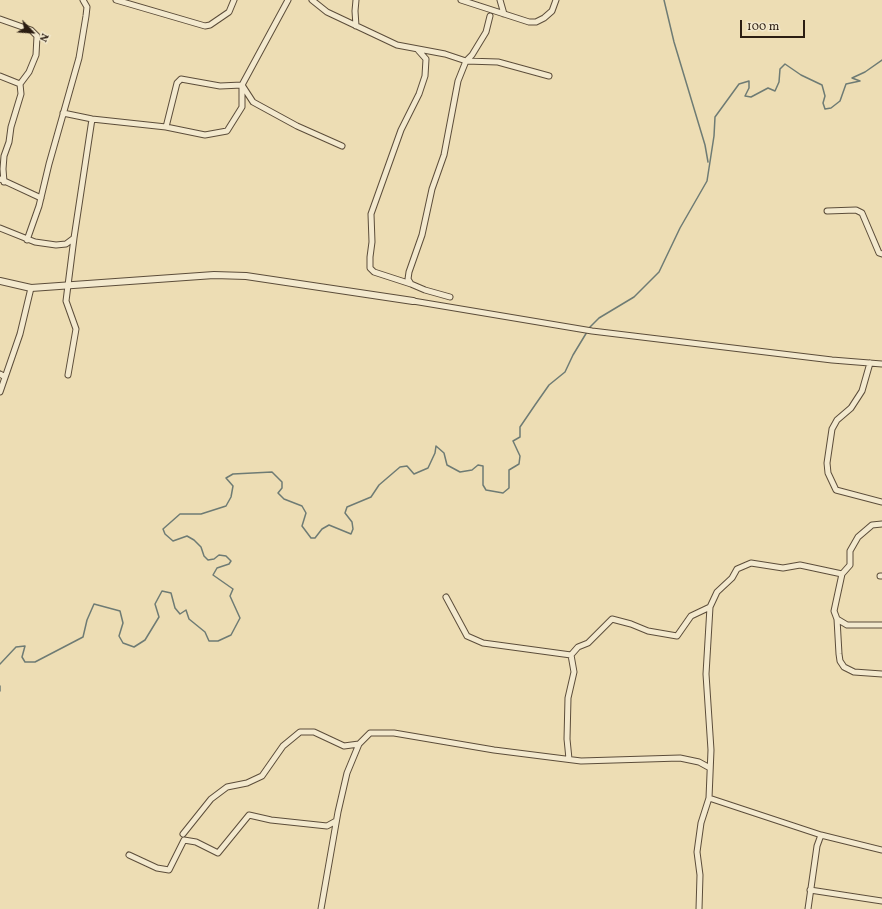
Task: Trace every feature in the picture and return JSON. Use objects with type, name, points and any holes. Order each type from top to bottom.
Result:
[{"type":"street","points":[[27,240],[41,198],[79,58],[86,16],[86,7],[83,0]]},
{"type":"street","points":[[116,0],[132,2],[204,26],[210,25],[229,12],[234,0]]},
{"type":"street","points":[[63,113],[92,119],[166,127],[205,135],[227,131],[242,107],[242,85],[288,0]]},
{"type":"street","points":[[312,0],[327,12],[397,45],[445,54],[466,61],[498,62],[549,76]]},
{"type":"street","points":[[356,0],[356,26]]},
{"type":"street","points":[[461,0],[529,22],[536,22],[544,18],[552,11],[556,0]]},
{"type":"street","points":[[500,0],[504,14]]},
{"type":"street","points":[[411,284],[408,279],[409,272],[422,234],[432,189],[444,155],[458,81],[466,61],[472,55],[486,32],[490,16]]},
{"type":"street","points":[[0,19],[31,30],[37,36],[36,55],[29,72],[20,84],[21,94],[4,156],[2,181],[41,198]]},
{"type":"street","points":[[418,50],[426,59],[425,76],[419,94],[401,130],[371,214],[372,242],[370,268],[374,272],[450,297]]},
{"type":"street","points":[[0,76],[20,84]]},
{"type":"street","points":[[166,127],[177,83],[181,79],[220,86],[242,85]]},
{"type":"street","points":[[242,85],[253,102],[296,126],[342,146]]},
{"type":"street","points":[[68,375],[76,329],[66,301],[92,119]]},
{"type":"street","points":[[827,211],[856,210],[862,213],[879,253],[882,254]]},
{"type":"street","points":[[0,228],[27,240],[56,245],[66,244],[74,238]]},
{"type":"street","points":[[0,281],[31,288],[214,275],[246,276],[414,301],[584,330],[882,364]]},
{"type":"street","points":[[0,392],[20,334],[31,288]]},
{"type":"street","points":[[870,363],[862,391],[851,408],[845,415],[837,420],[832,429],[827,463],[828,473],[836,490],[882,502]]},
{"type":"street","points":[[0,374],[5,377]]},
{"type":"street","points":[[882,524],[872,525],[858,537],[850,551],[850,565],[842,574],[834,612],[837,619],[838,654],[844,667],[854,672],[882,674]]},
{"type":"street","points":[[699,909],[700,875],[697,852],[701,824],[709,798],[710,768],[711,730],[707,711],[706,674],[709,658],[710,608],[716,592],[732,578],[737,569],[751,563],[783,568],[800,565],[842,574]]},
{"type":"street","points":[[446,597],[467,636],[483,643],[571,655]]},
{"type":"street","points":[[571,655],[578,647],[588,643],[612,619],[631,624],[648,632],[678,636],[691,616],[704,609],[710,608]]},
{"type":"street","points":[[837,619],[847,625],[882,625]]},
{"type":"street","points":[[569,759],[567,739],[568,698],[574,672],[571,655]]},
{"type":"street","points":[[183,834],[211,799],[227,788],[248,783],[262,776],[284,746],[300,732],[314,732],[344,746],[359,744]]},
{"type":"street","points":[[321,909],[336,821],[347,774],[359,744],[367,734],[373,732],[569,759],[611,761],[680,758],[699,762],[710,768]]},
{"type":"street","points":[[709,798],[820,835],[882,850]]},
{"type":"street","points":[[129,855],[157,868],[168,870],[184,840],[196,842],[218,853],[249,814],[271,820],[327,826],[336,821]]},
{"type":"street","points":[[808,909],[817,846],[820,835]]},
{"type":"street","points":[[810,890],[882,901]]},
{"type":"waterway","points":[[664,0],[674,42],[705,145],[708,162]]},
{"type":"waterway","points":[[0,664],[16,647],[25,646],[22,657],[25,662],[35,662],[83,637],[87,620],[94,604],[120,611],[123,623],[119,636],[123,643],[134,647],[145,640],[159,617],[155,604],[162,591],[171,593],[175,608],[180,614],[186,610],[189,619],[205,632],[209,641],[218,641],[231,635],[240,618],[230,596],[233,589],[213,575],[217,568],[229,564],[231,561],[226,556],[219,555],[214,559],[208,560],[204,556],[201,547],[194,540],[187,536],[173,541],[165,534],[163,529],[180,514],[201,514],[226,506],[231,497],[233,486],[226,478],[233,474],[272,472],[282,482],[282,488],[278,493],[284,499],[302,506],[306,513],[302,526],[311,538],[315,538],[322,529],[329,525],[351,534],[353,529],[352,522],[345,513],[347,507],[371,497],[379,485],[400,467],[407,466],[414,474],[428,468],[435,453],[436,446],[444,453],[447,465],[460,472],[472,470],[478,465],[483,466],[483,485],[486,490],[503,493],[509,488],[509,470],[519,464],[520,456],[513,441],[520,437],[520,427],[549,385],[565,372],[573,355],[590,327],[599,318],[634,297],[659,272],[680,228],[707,181],[714,136],[715,117],[739,84],[749,81],[749,88],[745,96],[751,97],[768,88],[775,91],[779,82],[780,69],[785,64],[801,75],[822,85],[825,96],[823,103],[825,109],[831,108],[840,101],[846,84],[860,81],[852,78],[865,72],[882,60]]},
{"type":"waterway","points":[[0,686],[0,691]]}]
